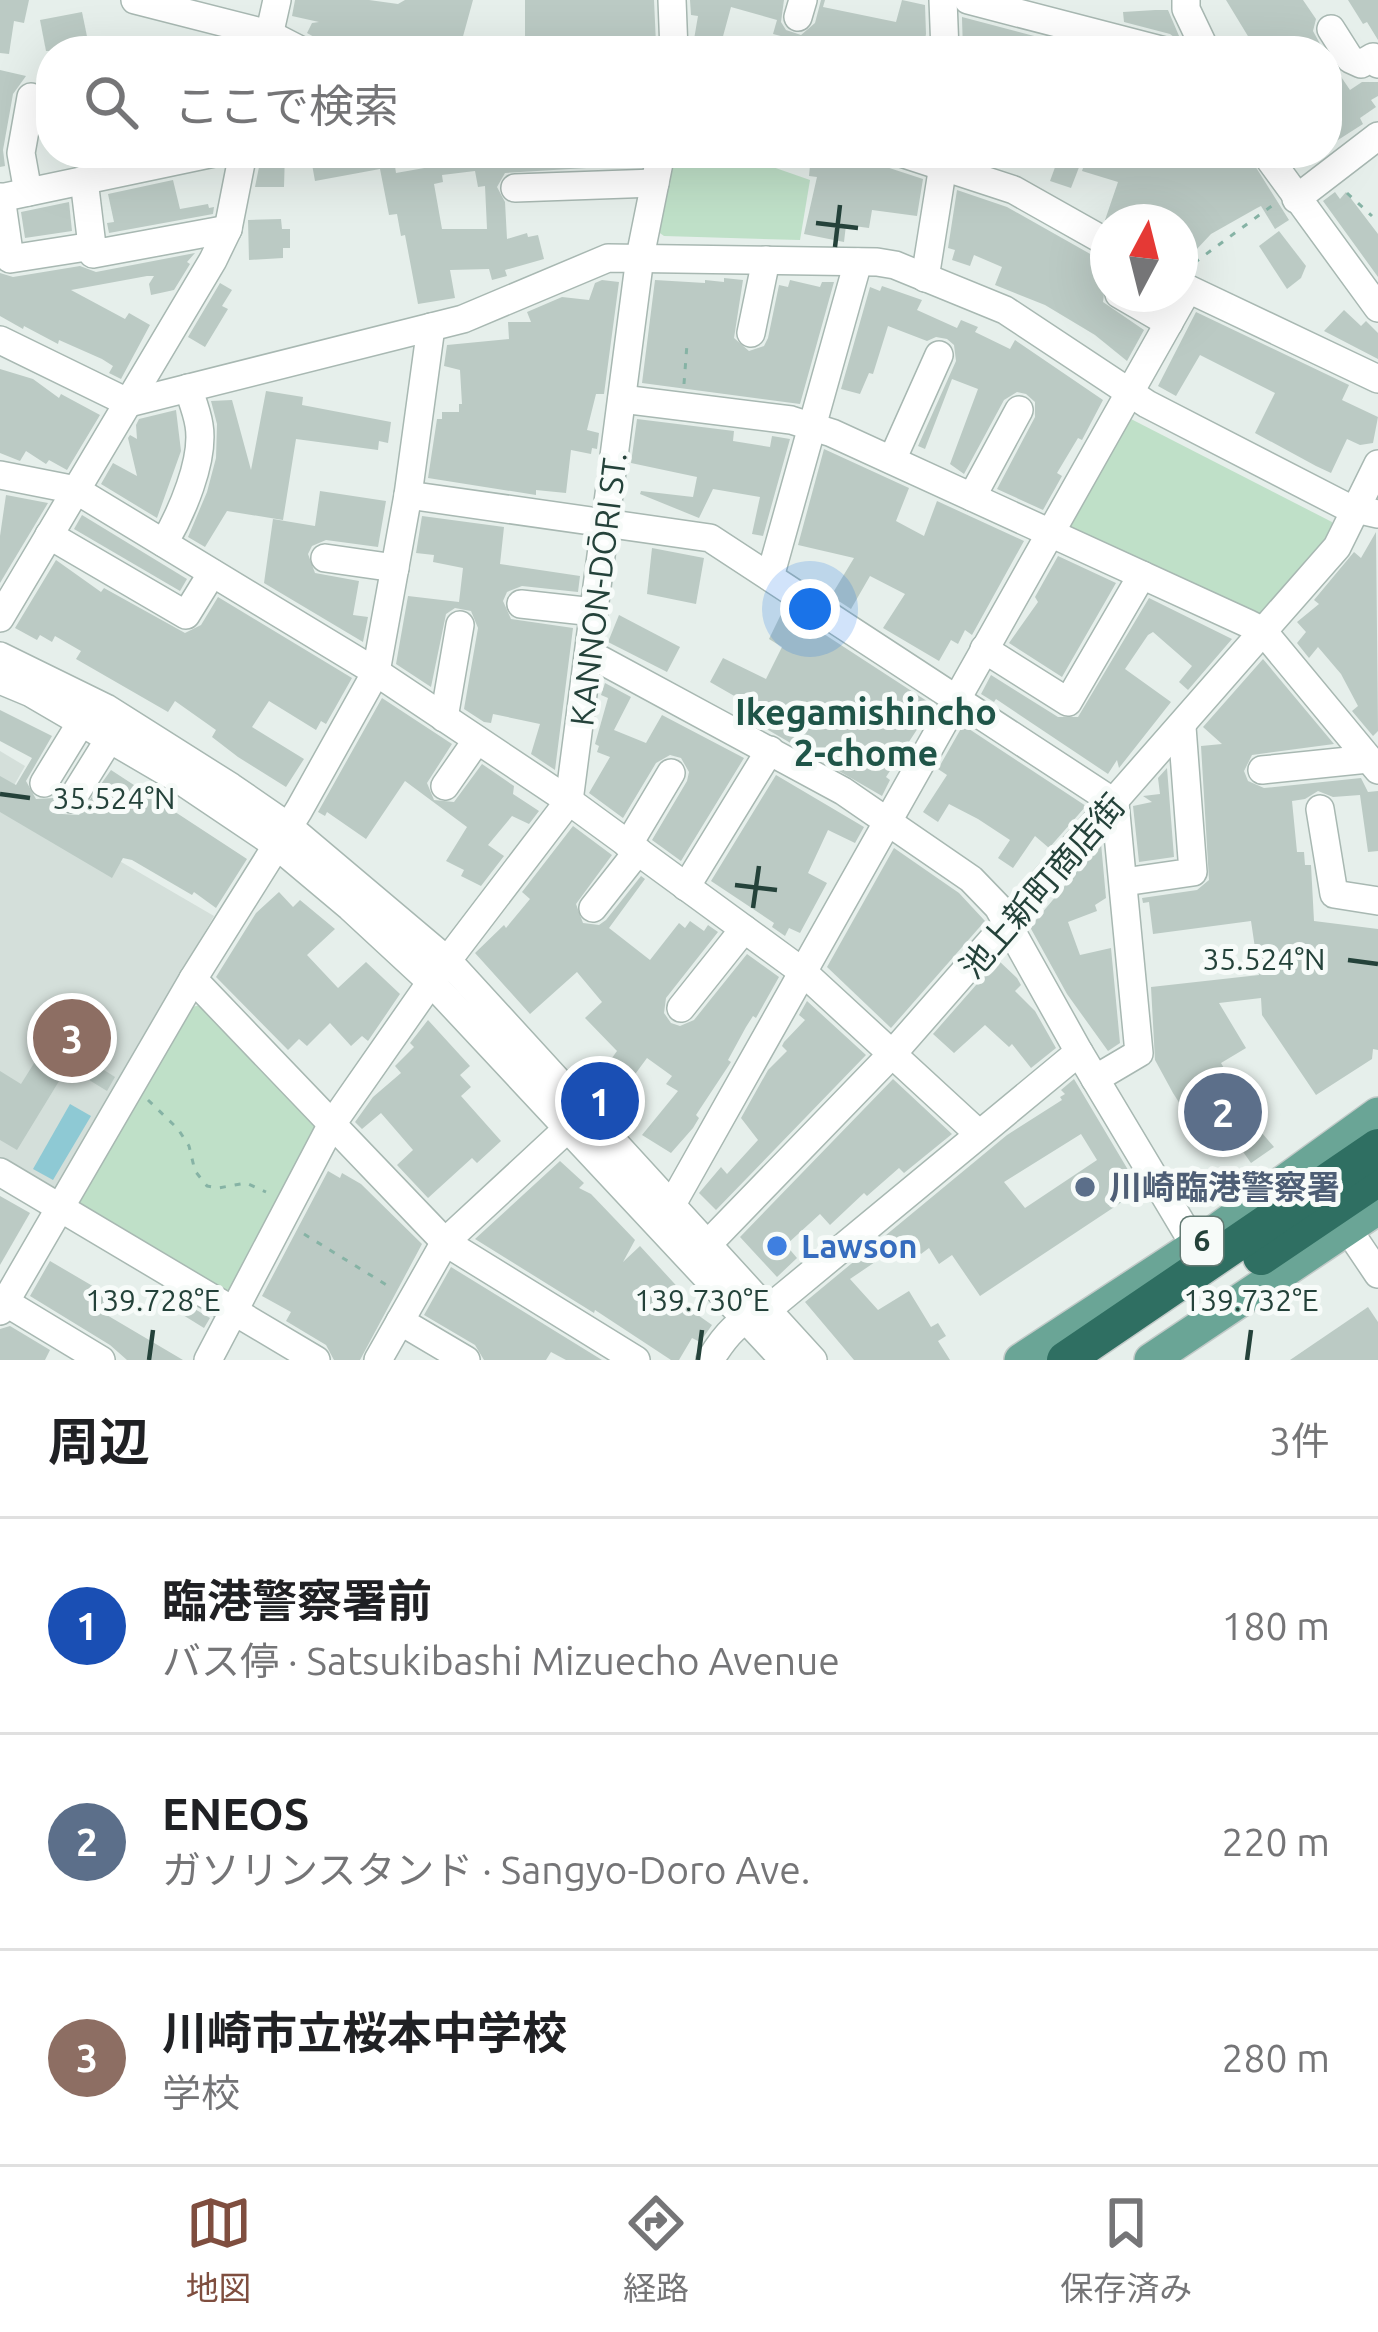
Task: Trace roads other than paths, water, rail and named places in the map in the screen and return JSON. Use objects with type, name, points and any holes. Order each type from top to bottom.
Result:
[{"type":"highway","points":[[1064,1360],[1378,1147]]},
{"type":"highway","points":[[1107,1360],[1378,1178]]},
{"type":"main road","name":"6","points":[[1021,1360],[1195,1246],[1378,1114]]},
{"type":"main road","name":"6","points":[[1150,1360],[1378,1208]]},
{"type":"street","points":[[135,0],[246,36]]},
{"type":"street","points":[[269,36],[277,0]]},
{"type":"street","points":[[672,0],[673,36]]},
{"type":"street","points":[[943,0],[944,36]]},
{"type":"street","points":[[968,0],[1025,7],[1117,36]]},
{"type":"street","points":[[1186,0],[1199,36]]},
{"type":"street","points":[[1331,28],[1336,36]]},
{"type":"street","points":[[1342,46],[1350,59],[1361,64],[1372,57],[1378,64]]},
{"type":"street","points":[[31,97],[10,196],[10,259],[92,247]]},
{"type":"street","points":[[1342,164],[1378,136]]},
{"type":"street","points":[[10,196],[142,168]]},
{"type":"street","points":[[0,618],[228,229],[240,168]]},
{"type":"street","name":"KANNON-DŌRI ST.","points":[[208,1360],[235,1312],[279,1209],[332,1124],[569,801],[640,256],[658,168]]},
{"type":"street","points":[[925,278],[944,168]]},
{"type":"street","points":[[963,168],[1090,232]]},
{"type":"street","points":[[1275,168],[1378,308]]},
{"type":"street","points":[[1294,197],[1336,168]]},
{"type":"street","points":[[84,180],[93,254],[228,229]]},
{"type":"street","points":[[515,188],[655,182]]},
{"type":"street","points":[[0,340],[129,403],[463,319],[608,258],[895,265],[1020,318],[1200,433],[1366,511]]},
{"type":"street","points":[[751,333],[766,260]]},
{"type":"street","points":[[770,577],[858,262]]},
{"type":"street","points":[[1198,286],[1378,379]]},
{"type":"street","points":[[1149,312],[1168,323]]},
{"type":"street","points":[[671,1205],[1173,312]]},
{"type":"street","points":[[101,1360],[3,1306],[376,673],[408,495],[431,327]]},
{"type":"street","points":[[892,460],[939,355]]},
{"type":"street","points":[[164,543],[186,499],[200,441],[188,388]]},
{"type":"street","points":[[622,399],[813,428],[1263,631],[1374,762]]},
{"type":"street","points":[[972,497],[1019,410]]},
{"type":"street","name":"池上新町商店街","points":[[706,1246],[1007,927],[1337,547],[1366,511],[1378,464]]},
{"type":"street","points":[[0,475],[76,490],[376,673],[569,801],[803,972],[979,1134]]},
{"type":"street","points":[[408,495],[710,538],[1115,803],[1139,1052],[1095,1078]]},
{"type":"street","points":[[49,535],[186,615],[212,573]]},
{"type":"street","points":[[326,558],[395,568]]},
{"type":"street","points":[[985,650],[1068,702],[1142,575]]},
{"type":"street","points":[[521,604],[594,612]]},
{"type":"street","points":[[444,718],[460,625]]},
{"type":"street","points":[[590,654],[770,750],[888,820],[970,879],[998,907],[1078,1052],[1195,1246]]},
{"type":"street","points":[[0,656],[106,708],[282,835],[440,972],[671,1205],[706,1246],[784,1360]]},
{"type":"street","points":[[0,680],[282,835]]},
{"type":"street","points":[[44,783],[82,721]]},
{"type":"street","points":[[1124,882],[1193,872],[1182,727]]},
{"type":"street","points":[[73,799],[110,737]]},
{"type":"street","points":[[445,786],[477,740]]},
{"type":"street","points":[[686,887],[770,750]]},
{"type":"street","points":[[1262,770],[1374,762]]},
{"type":"street","points":[[592,908],[633,848],[671,773]]},
{"type":"street","points":[[1320,808],[1334,894],[1378,901]]},
{"type":"street","points":[[681,1008],[744,929]]},
{"type":"street","points":[[440,972],[567,1129],[755,1314],[813,1360]]},
{"type":"street","points":[[193,979],[445,1242],[636,1360]]},
{"type":"street","points":[[710,1360],[728,1332],[1078,1052]]},
{"type":"street","points":[[378,1360],[445,1242],[567,1129]]},
{"type":"street","points":[[0,1172],[316,1360]]},
{"type":"street","points":[[1347,1228],[1378,1274]]},
{"type":"street","points":[[406,1311],[466,1360]]},
{"type":"water","points":[[70,1104],[91,1116],[53,1180],[33,1169]]},
{"type":"place","name":"川崎市立桜本中学校","points":[[72,1038]]},
{"type":"place","name":"臨港警察署前","points":[[600,1101]]},
{"type":"place","name":"ENEOS","points":[[1223,1112]]},
{"type":"place","name":"川崎臨港警察署","points":[[1085,1187]]},
{"type":"place","name":"Lawson","points":[[777,1246]]},
{"type":"district","name":"Ikegamishincho 2-chome","points":[[866,732]]}]
